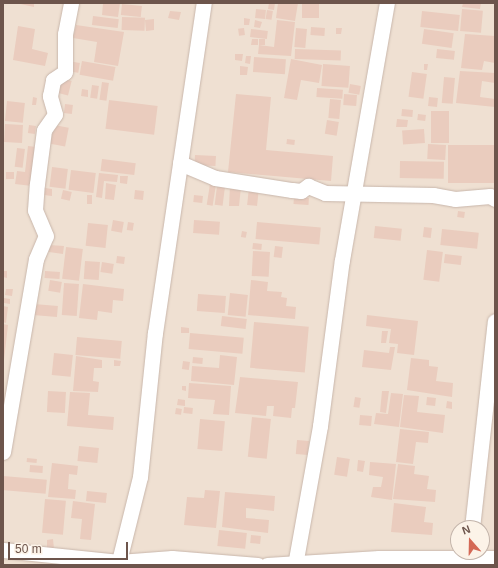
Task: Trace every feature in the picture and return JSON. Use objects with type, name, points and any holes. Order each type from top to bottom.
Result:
[{"type":"street","points":[[3,452],[36,259],[46,236],[35,210],[37,184],[44,130],[55,114],[50,96],[53,80],[65,72],[65,34],[71,3]]},
{"type":"street","points":[[118,563],[140,477],[155,333],[204,3]]},
{"type":"street","points":[[295,564],[320,426],[354,192],[387,3]]},
{"type":"street","points":[[180,163],[193,171],[241,184],[301,190],[308,186],[325,193],[354,192],[433,195],[455,199],[490,196],[495,199]]},
{"type":"street","points":[[473,520],[495,321]]},
{"type":"street","points":[[3,550],[118,563],[172,558],[258,565]]},
{"type":"street","points":[[267,565],[450,559]]},
{"type":"shaded area","points":[[3,3],[495,3],[495,565],[3,565]]},
{"type":"building","points":[[16,3],[34,3],[34,7]]},
{"type":"building","points":[[103,3],[120,3],[118,17],[102,15]]},
{"type":"building","points":[[269,3],[275,3],[274,10],[268,9]]},
{"type":"building","points":[[278,3],[298,3],[295,21],[276,18]]},
{"type":"building","points":[[302,3],[319,3],[319,18],[302,18]]},
{"type":"building","points":[[463,3],[481,3],[480,9],[462,7]]},
{"type":"building","points":[[122,4],[142,6],[141,17],[121,15]]},
{"type":"building","points":[[256,9],[266,10],[265,19],[255,18]]},
{"type":"building","points":[[462,9],[483,11],[481,33],[460,31]]},
{"type":"building","points":[[267,10],[273,11],[272,20],[266,19]]},
{"type":"building","points":[[170,11],[181,12],[179,20],[168,18]]},
{"type":"building","points":[[422,11],[460,15],[458,31],[420,27]]},
{"type":"building","points":[[93,16],[119,19],[118,28],[92,25]]},
{"type":"building","points":[[122,17],[145,18],[145,31],[122,30]]},
{"type":"building","points":[[244,18],[250,19],[249,25],[244,25]]},
{"type":"building","points":[[154,19],[154,30],[146,31],[145,20]]},
{"type":"building","points":[[255,20],[262,22],[260,28],[254,27]]},
{"type":"building","points":[[277,20],[295,22],[291,56],[258,54],[259,45],[274,47]]},
{"type":"building","points":[[76,25],[124,32],[118,66],[94,62],[97,42],[73,38]]},
{"type":"building","points":[[18,26],[35,29],[32,49],[48,53],[45,66],[13,60]]},
{"type":"building","points":[[311,27],[325,28],[324,36],[310,35]]},
{"type":"building","points":[[244,28],[245,35],[239,36],[238,29]]},
{"type":"building","points":[[296,28],[307,29],[305,48],[294,47]]},
{"type":"building","points":[[336,28],[342,28],[341,34],[336,34]]},
{"type":"building","points":[[251,29],[268,31],[267,39],[250,37]]},
{"type":"building","points":[[424,29],[454,33],[452,48],[422,44]]},
{"type":"building","points":[[465,34],[495,36],[495,63],[484,61],[482,70],[461,68]]},
{"type":"building","points":[[252,39],[258,39],[258,45],[251,45]]},
{"type":"building","points":[[259,39],[265,39],[265,45],[259,45]]},
{"type":"building","points":[[295,49],[341,51],[341,61],[295,59]]},
{"type":"building","points":[[437,49],[455,51],[454,60],[436,58]]},
{"type":"building","points":[[235,54],[243,54],[242,61],[235,60]]},
{"type":"building","points":[[246,56],[251,56],[250,64],[245,63]]},
{"type":"building","points":[[254,57],[286,59],[285,74],[253,72]]},
{"type":"building","points":[[291,59],[322,65],[319,83],[301,80],[297,100],[284,98]]},
{"type":"building","points":[[68,61],[80,63],[78,73],[66,71]]},
{"type":"building","points":[[82,61],[115,67],[113,81],[80,75]]},
{"type":"building","points":[[323,64],[350,66],[348,88],[321,86]]},
{"type":"building","points":[[424,64],[428,64],[427,70],[424,70]]},
{"type":"building","points":[[240,66],[248,67],[247,75],[240,75]]},
{"type":"building","points":[[460,71],[495,73],[495,83],[482,81],[480,97],[495,99],[495,107],[456,103]]},
{"type":"building","points":[[412,72],[427,74],[423,99],[409,97]]},
{"type":"building","points":[[444,77],[455,78],[453,104],[442,103]]},
{"type":"building","points":[[60,78],[72,81],[68,95],[56,93]]},
{"type":"building","points":[[102,82],[109,83],[106,101],[99,100]]},
{"type":"building","points":[[350,84],[361,86],[359,95],[348,93]]},
{"type":"building","points":[[92,85],[99,86],[97,99],[90,98]]},
{"type":"building","points":[[317,88],[343,90],[342,99],[316,97]]},
{"type":"building","points":[[82,89],[88,90],[88,97],[81,96]]},
{"type":"building","points":[[236,94],[271,97],[266,150],[333,156],[331,181],[228,172]]},
{"type":"building","points":[[344,94],[357,95],[356,106],[343,105]]},
{"type":"building","points":[[33,97],[37,98],[36,105],[32,105]]},
{"type":"building","points":[[429,97],[438,98],[437,107],[428,106]]},
{"type":"building","points":[[330,99],[341,100],[339,119],[328,118]]},
{"type":"building","points":[[109,100],[158,106],[154,135],[105,129]]},
{"type":"building","points":[[7,101],[25,103],[23,123],[5,121]]},
{"type":"building","points":[[65,104],[73,105],[72,114],[64,113]]},
{"type":"building","points":[[402,109],[413,110],[412,117],[401,116]]},
{"type":"building","points":[[431,111],[449,111],[449,143],[431,143]]},
{"type":"building","points":[[418,114],[426,115],[425,121],[417,120]]},
{"type":"building","points":[[397,119],[408,120],[407,127],[396,127]]},
{"type":"building","points":[[327,120],[339,122],[337,136],[325,134]]},
{"type":"building","points":[[5,124],[23,125],[22,143],[4,142]]},
{"type":"building","points":[[29,125],[36,126],[35,134],[28,133]]},
{"type":"building","points":[[54,125],[69,128],[65,147],[50,144]]},
{"type":"building","points":[[424,129],[425,143],[403,145],[402,131]]},
{"type":"building","points":[[287,139],[295,140],[294,145],[286,144]]},
{"type":"building","points":[[428,144],[446,145],[445,160],[427,159]]},
{"type":"building","points":[[448,145],[495,145],[495,183],[448,183]]},
{"type":"building","points":[[28,146],[36,147],[32,186],[15,184],[17,171],[25,172]]},
{"type":"building","points":[[17,148],[25,149],[23,168],[15,167]]},
{"type":"building","points":[[195,155],[216,156],[215,166],[194,165]]},
{"type":"building","points":[[102,159],[136,163],[134,175],[101,171]]},
{"type":"building","points":[[400,161],[444,162],[444,179],[400,178]]},
{"type":"building","points":[[52,167],[68,169],[65,189],[50,187]]},
{"type":"building","points":[[71,170],[96,173],[93,193],[69,190]]},
{"type":"building","points":[[6,172],[14,172],[14,179],[6,179]]},
{"type":"building","points":[[99,173],[118,175],[117,182],[104,181],[102,198],[96,197]]},
{"type":"building","points":[[120,176],[128,176],[127,184],[120,183]]},
{"type":"building","points":[[106,183],[116,185],[114,200],[105,199]]},
{"type":"building","points":[[210,184],[216,185],[213,206],[207,205]]},
{"type":"building","points":[[217,186],[225,187],[223,206],[215,205]]},
{"type":"building","points":[[230,186],[241,187],[239,206],[229,206]]},
{"type":"building","points":[[249,187],[259,188],[257,206],[247,205]]},
{"type":"building","points":[[45,188],[52,189],[52,196],[44,195]]},
{"type":"building","points":[[63,190],[72,192],[70,201],[61,199]]},
{"type":"building","points":[[135,190],[144,191],[143,200],[134,199]]},
{"type":"building","points":[[87,195],[92,195],[92,204],[87,204]]},
{"type":"building","points":[[194,195],[203,196],[202,203],[193,202]]},
{"type":"building","points":[[294,197],[309,198],[308,205],[294,204]]},
{"type":"building","points":[[458,211],[465,212],[464,218],[457,217]]},
{"type":"building","points":[[113,220],[124,222],[122,233],[111,231]]},
{"type":"building","points":[[194,220],[220,222],[219,235],[193,233]]},
{"type":"building","points":[[128,222],[134,223],[133,231],[127,230]]},
{"type":"building","points":[[257,222],[321,228],[319,245],[256,239]]},
{"type":"building","points":[[88,223],[108,225],[105,248],[86,246]]},
{"type":"building","points":[[375,226],[402,229],[401,241],[374,238]]},
{"type":"building","points":[[424,227],[432,228],[431,238],[423,237]]},
{"type":"building","points":[[442,229],[479,233],[477,249],[440,245]]},
{"type":"building","points":[[242,231],[247,232],[246,238],[241,237]]},
{"type":"building","points":[[253,243],[262,244],[261,250],[252,249]]},
{"type":"building","points":[[49,245],[64,246],[63,254],[49,252]]},
{"type":"building","points":[[275,246],[283,247],[282,258],[274,257]]},
{"type":"building","points":[[66,247],[83,249],[79,281],[62,279]]},
{"type":"building","points":[[427,250],[443,252],[439,282],[423,280]]},
{"type":"building","points":[[253,251],[270,252],[269,277],[252,276]]},
{"type":"building","points":[[445,254],[462,256],[461,265],[444,263]]},
{"type":"building","points":[[117,256],[125,257],[124,264],[116,263]]},
{"type":"building","points":[[85,261],[100,262],[99,280],[84,279]]},
{"type":"building","points":[[102,262],[114,264],[112,274],[100,272]]},
{"type":"building","points":[[3,271],[7,271],[7,278],[3,277]]},
{"type":"building","points":[[45,271],[60,272],[59,279],[45,278]]},
{"type":"building","points":[[50,280],[62,282],[60,293],[48,291]]},
{"type":"building","points":[[251,280],[268,282],[267,291],[282,292],[281,297],[287,298],[286,306],[296,307],[295,319],[248,315]]},
{"type":"building","points":[[64,283],[79,284],[77,316],[62,315]]},
{"type":"building","points":[[83,284],[124,289],[123,301],[113,300],[112,313],[98,311],[97,320],[79,318]]},
{"type":"building","points":[[6,289],[13,289],[12,296],[5,295]]},
{"type":"building","points":[[230,293],[248,295],[246,317],[228,315]]},
{"type":"building","points":[[198,294],[226,296],[225,313],[197,311]]},
{"type":"building","points":[[4,298],[10,299],[10,304],[4,303]]},
{"type":"building","points":[[34,304],[58,306],[57,317],[33,315]]},
{"type":"building","points":[[3,306],[8,307],[6,323],[3,322]]},
{"type":"building","points":[[367,315],[418,321],[414,355],[397,353],[398,344],[389,343],[391,329],[366,326]]},
{"type":"building","points":[[222,316],[247,319],[246,329],[221,326]]},
{"type":"building","points":[[254,322],[309,327],[305,373],[250,368]]},
{"type":"building","points":[[3,324],[8,325],[4,360],[3,360]]},
{"type":"building","points":[[181,327],[189,328],[189,333],[181,333]]},
{"type":"building","points":[[382,331],[388,331],[386,343],[381,343]]},
{"type":"building","points":[[190,333],[244,338],[242,354],[189,349]]},
{"type":"building","points":[[77,337],[122,341],[120,359],[75,355]]},
{"type":"building","points":[[390,347],[395,347],[391,370],[362,367],[364,350],[389,353]]},
{"type":"building","points":[[54,353],[73,355],[71,377],[52,375]]},
{"type":"building","points":[[220,355],[237,357],[234,385],[191,381],[192,366],[219,368]]},
{"type":"building","points":[[76,356],[102,360],[102,368],[94,368],[93,381],[99,382],[98,392],[73,391]]},
{"type":"building","points":[[193,357],[203,358],[202,364],[192,363]]},
{"type":"building","points":[[411,358],[429,360],[429,366],[438,367],[436,381],[453,383],[452,397],[407,390]]},
{"type":"building","points":[[114,360],[121,361],[120,366],[114,366]]},
{"type":"building","points":[[183,361],[190,362],[189,370],[182,369]]},
{"type":"building","points":[[240,377],[298,382],[295,408],[292,408],[291,418],[273,416],[274,406],[267,406],[266,416],[235,413]]},
{"type":"building","points":[[189,383],[231,386],[229,415],[213,414],[215,400],[188,398]]},
{"type":"building","points":[[182,386],[186,386],[186,391],[182,390]]},
{"type":"building","points":[[48,391],[66,392],[65,413],[47,412]]},
{"type":"building","points":[[382,391],[389,391],[386,413],[380,412]]},
{"type":"building","points":[[70,392],[90,393],[88,415],[114,417],[113,430],[67,426]]},
{"type":"building","points":[[391,393],[403,394],[399,427],[374,424],[376,413],[388,414]]},
{"type":"building","points":[[404,395],[419,396],[417,412],[445,415],[443,433],[400,427]]},
{"type":"building","points":[[355,397],[361,398],[359,408],[353,407]]},
{"type":"building","points":[[427,397],[436,398],[435,406],[426,405]]},
{"type":"building","points":[[178,399],[185,400],[185,406],[177,405]]},
{"type":"building","points":[[447,401],[452,402],[452,409],[446,408]]},
{"type":"building","points":[[184,407],[193,408],[192,414],[183,413]]},
{"type":"building","points":[[176,408],[182,409],[181,415],[175,414]]},
{"type":"building","points":[[360,415],[372,416],[371,426],[359,425]]},
{"type":"building","points":[[252,417],[271,419],[267,459],[248,457]]},
{"type":"building","points":[[200,419],[225,421],[222,451],[197,449]]},
{"type":"building","points":[[400,429],[429,432],[428,443],[416,442],[413,464],[396,462]]},
{"type":"building","points":[[297,440],[309,441],[308,455],[296,454]]},
{"type":"building","points":[[79,446],[99,448],[97,463],[77,461]]},
{"type":"building","points":[[337,457],[350,459],[347,477],[334,475]]},
{"type":"building","points":[[27,458],[37,459],[37,463],[27,462]]},
{"type":"building","points":[[358,460],[365,461],[363,472],[357,471]]},
{"type":"building","points":[[370,462],[396,464],[392,500],[371,497],[373,487],[381,487],[383,477],[369,475]]},
{"type":"building","points":[[52,463],[78,466],[77,475],[69,474],[68,489],[76,490],[75,499],[48,497]]},
{"type":"building","points":[[398,464],[415,466],[414,474],[429,476],[427,489],[436,490],[435,502],[393,499]]},
{"type":"building","points":[[30,465],[43,466],[42,473],[30,472]]},
{"type":"building","points":[[3,476],[47,480],[46,494],[3,490]]},
{"type":"building","points":[[205,490],[220,491],[216,528],[184,525],[187,497],[204,498]]},
{"type":"building","points":[[87,491],[107,493],[106,503],[86,501]]},
{"type":"building","points":[[225,492],[275,496],[274,511],[246,508],[246,518],[269,520],[268,533],[222,527]]},
{"type":"building","points":[[45,499],[66,501],[63,535],[42,533]]},
{"type":"building","points":[[73,501],[95,504],[91,540],[80,539],[82,519],[71,518]]},
{"type":"building","points":[[394,503],[426,507],[424,522],[433,523],[432,535],[391,532]]},
{"type":"building","points":[[219,530],[247,533],[245,549],[217,546]]},
{"type":"building","points":[[251,535],[261,536],[260,544],[250,543]]},
{"type":"building","points":[[53,539],[54,549],[47,549],[47,540]]}]
